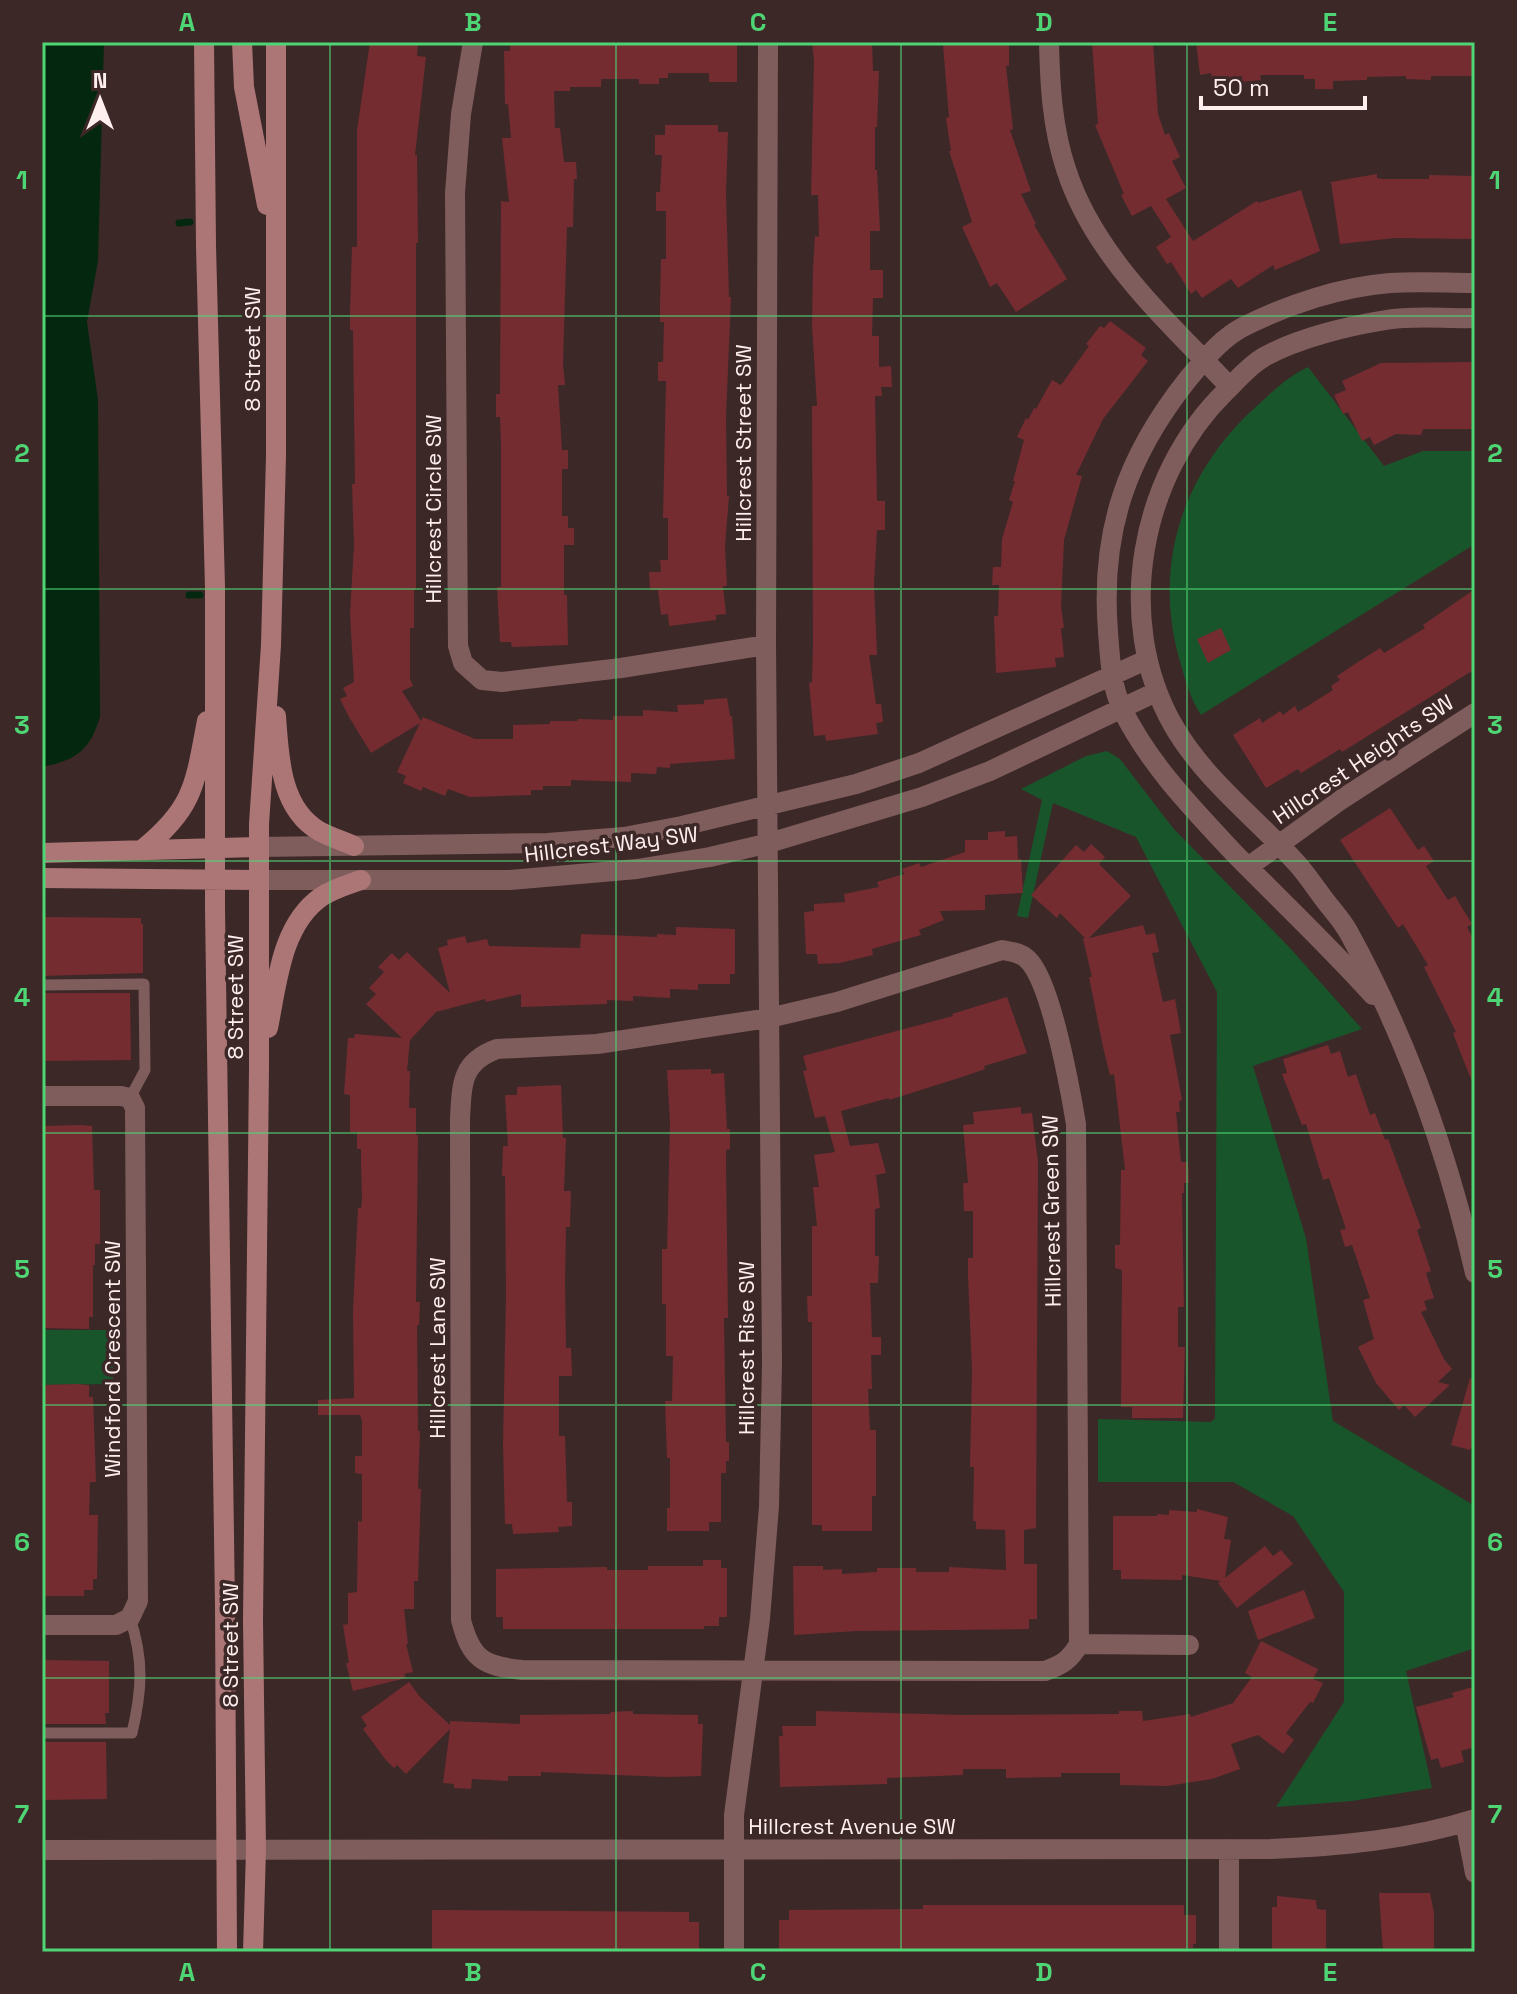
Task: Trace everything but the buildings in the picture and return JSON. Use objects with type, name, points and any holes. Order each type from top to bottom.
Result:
[{"type":"main road","name":"8 Street SW","points":[[204,42],[216,670],[215,880],[227,1952]]},
{"type":"main road","points":[[242,42],[244,87],[276,252]]},
{"type":"main road","name":"8 Street SW","points":[[253,1952],[256,1850],[253,1620],[259,847],[271,645],[276,456],[276,42]]},
{"type":"main road","points":[[271,645],[276,723],[287,795],[297,812],[317,830],[354,846]]},
{"type":"main road","points":[[143,849],[178,816],[189,799],[216,670]]},
{"type":"main road","name":"Hillcrest Way SW","points":[[42,853],[259,847]]},
{"type":"main road","name":"Hillcrest Way SW","points":[[42,878],[259,880]]},
{"type":"main road","points":[[259,1067],[281,965],[299,921],[321,897],[361,880]]},
{"type":"street","name":"Hillcrest Circle SW","points":[[473,42],[461,114],[455,193],[458,646],[463,663],[482,680],[502,682],[621,668],[766,645]]},
{"type":"street","name":"Hillcrest Street SW","points":[[768,42],[766,645],[769,843]]},
{"type":"street","points":[[1049,42],[1050,92],[1058,139],[1066,171],[1087,217],[1113,258],[1230,387]]},
{"type":"street","points":[[1248,867],[1186,803],[1153,760],[1122,708],[1112,675],[1107,616],[1107,569],[1112,530],[1121,496],[1153,426],[1204,359],[1242,327],[1299,303],[1347,290],[1389,284],[1475,283]]},
{"type":"street","points":[[1278,844],[1196,761],[1156,692],[1146,660],[1142,623],[1142,564],[1161,486],[1183,445],[1204,415],[1263,358],[1299,341],[1388,319],[1475,318]]},
{"type":"street","name":"Hillcrest Way SW","points":[[259,847],[493,846],[624,837],[682,826],[856,784],[919,763],[1146,660]]},
{"type":"street","name":"Hillcrest Way SW","points":[[259,880],[510,880],[637,869],[769,843],[869,815],[990,771],[1156,692]]},
{"type":"street","name":"Hillcrest Heights SW","points":[[1391,1016],[1334,952],[1248,867],[1342,799],[1475,713]]},
{"type":"street","name":"Hillcrest Rise SW","points":[[734,1952],[734,1815],[760,1619],[769,1506],[772,1364],[769,843]]},
{"type":"street","name":"Hillcrest Heights SW","points":[[1278,844],[1300,867],[1348,930],[1391,1016],[1441,1146],[1475,1273]]},
{"type":"street","name":"Hillcrest Green SW","points":[[769,1018],[894,986],[1002,950],[1020,953],[1030,961],[1042,980],[1068,1078],[1076,1124],[1079,1644]]},
{"type":"street","name":"Hillcrest Lane SW","points":[[752,1671],[522,1670],[493,1667],[478,1657],[466,1641],[461,1620],[460,1118],[462,1085],[470,1065],[482,1054],[497,1049],[597,1044],[769,1018]]},
{"type":"street","points":[[42,1096],[130,1098]]},
{"type":"street","name":"Windford Crescent SW","points":[[130,1098],[135,1108],[138,1601],[130,1618]]},
{"type":"street","points":[[42,1625],[116,1625],[130,1618]]},
{"type":"street","points":[[752,1671],[1045,1671],[1062,1665],[1072,1657],[1079,1644],[1189,1645]]},
{"type":"street","points":[[1470,1821],[1475,1873]]},
{"type":"street","name":"Hillcrest Avenue SW","points":[[42,1850],[1229,1849],[1363,1843],[1470,1821]]},
{"type":"street","points":[[1229,1849],[1229,1952]]},
{"type":"lane","points":[[42,985],[144,984],[145,1070],[130,1098]]},
{"type":"lane","points":[[42,1733],[132,1733],[140,1696],[140,1647],[130,1618]]},
{"type":"shaded area","points":[[42,42],[104,42],[98,261],[87,322],[98,400],[100,717],[92,738],[80,752],[64,761],[42,767]]},
{"type":"shaded area","points":[[1308,367],[1384,466],[1423,451],[1475,451],[1475,544],[1201,715],[1185,680],[1172,622],[1170,587],[1173,552],[1181,519],[1211,457],[1233,430],[1276,389]]},
{"type":"shaded area","points":[[1107,751],[1120,759],[1173,828],[1290,948],[1362,1029],[1253,1066],[1306,1238],[1333,1421],[1475,1506],[1475,1648],[1406,1671],[1432,1788],[1352,1801],[1276,1807],[1344,1702],[1344,1592],[1293,1516],[1233,1482],[1098,1482],[1098,1419],[1211,1422],[1215,1418],[1217,992],[1136,837],[1053,803],[1028,918],[1017,916],[1042,800],[1021,789],[1086,756]]},
{"type":"shaded area","points":[[42,1330],[113,1330],[113,1384],[42,1385]]},
{"type":"waterway","points":[[179,223],[190,222]]},
{"type":"waterway","points":[[189,595],[200,595]]}]
